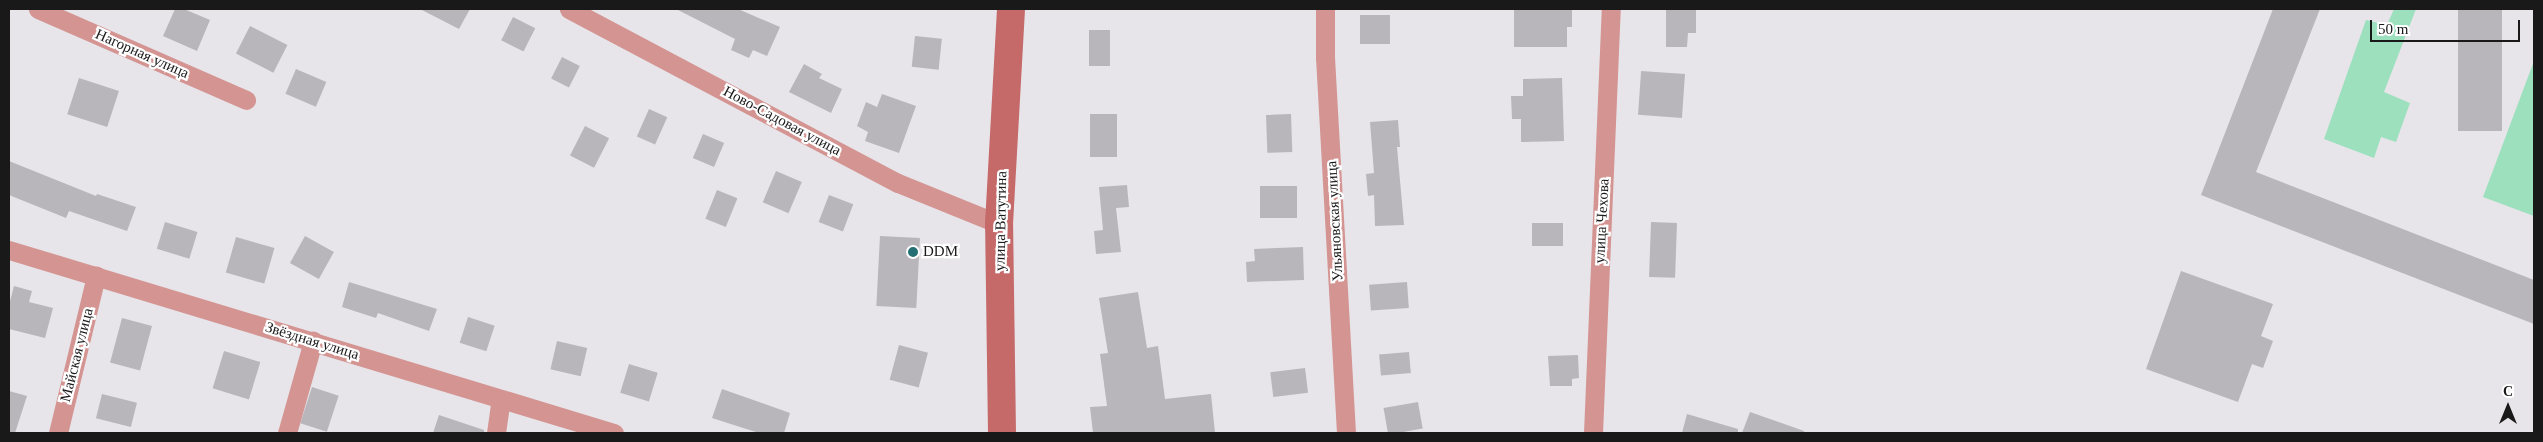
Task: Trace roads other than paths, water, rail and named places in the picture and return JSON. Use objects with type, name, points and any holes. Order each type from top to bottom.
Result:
[{"type":"main road","name":"улица Ватутина","points":[[1002,433],[999,224],[1011,9]]},
{"type":"street","name":"Нагорная улица","points":[[38,9],[246,100]]},
{"type":"street","name":"Ново-Садовая улица","points":[[569,9],[898,183],[999,224]]},
{"type":"street","name":"Ульяновская улица","points":[[1325,9],[1325,57],[1346,433]]},
{"type":"street","name":"улица Чехова","points":[[1592,433],[1611,9]]},
{"type":"street","name":"Звёздная улица","points":[[9,250],[614,433]]},
{"type":"street","name":"Майская улица","points":[[58,433],[96,276]]},
{"type":"street","points":[[287,433],[313,341]]},
{"type":"street","points":[[496,433],[501,399]]},
{"type":"place","name":"DDM","points":[[913,252]]}]
